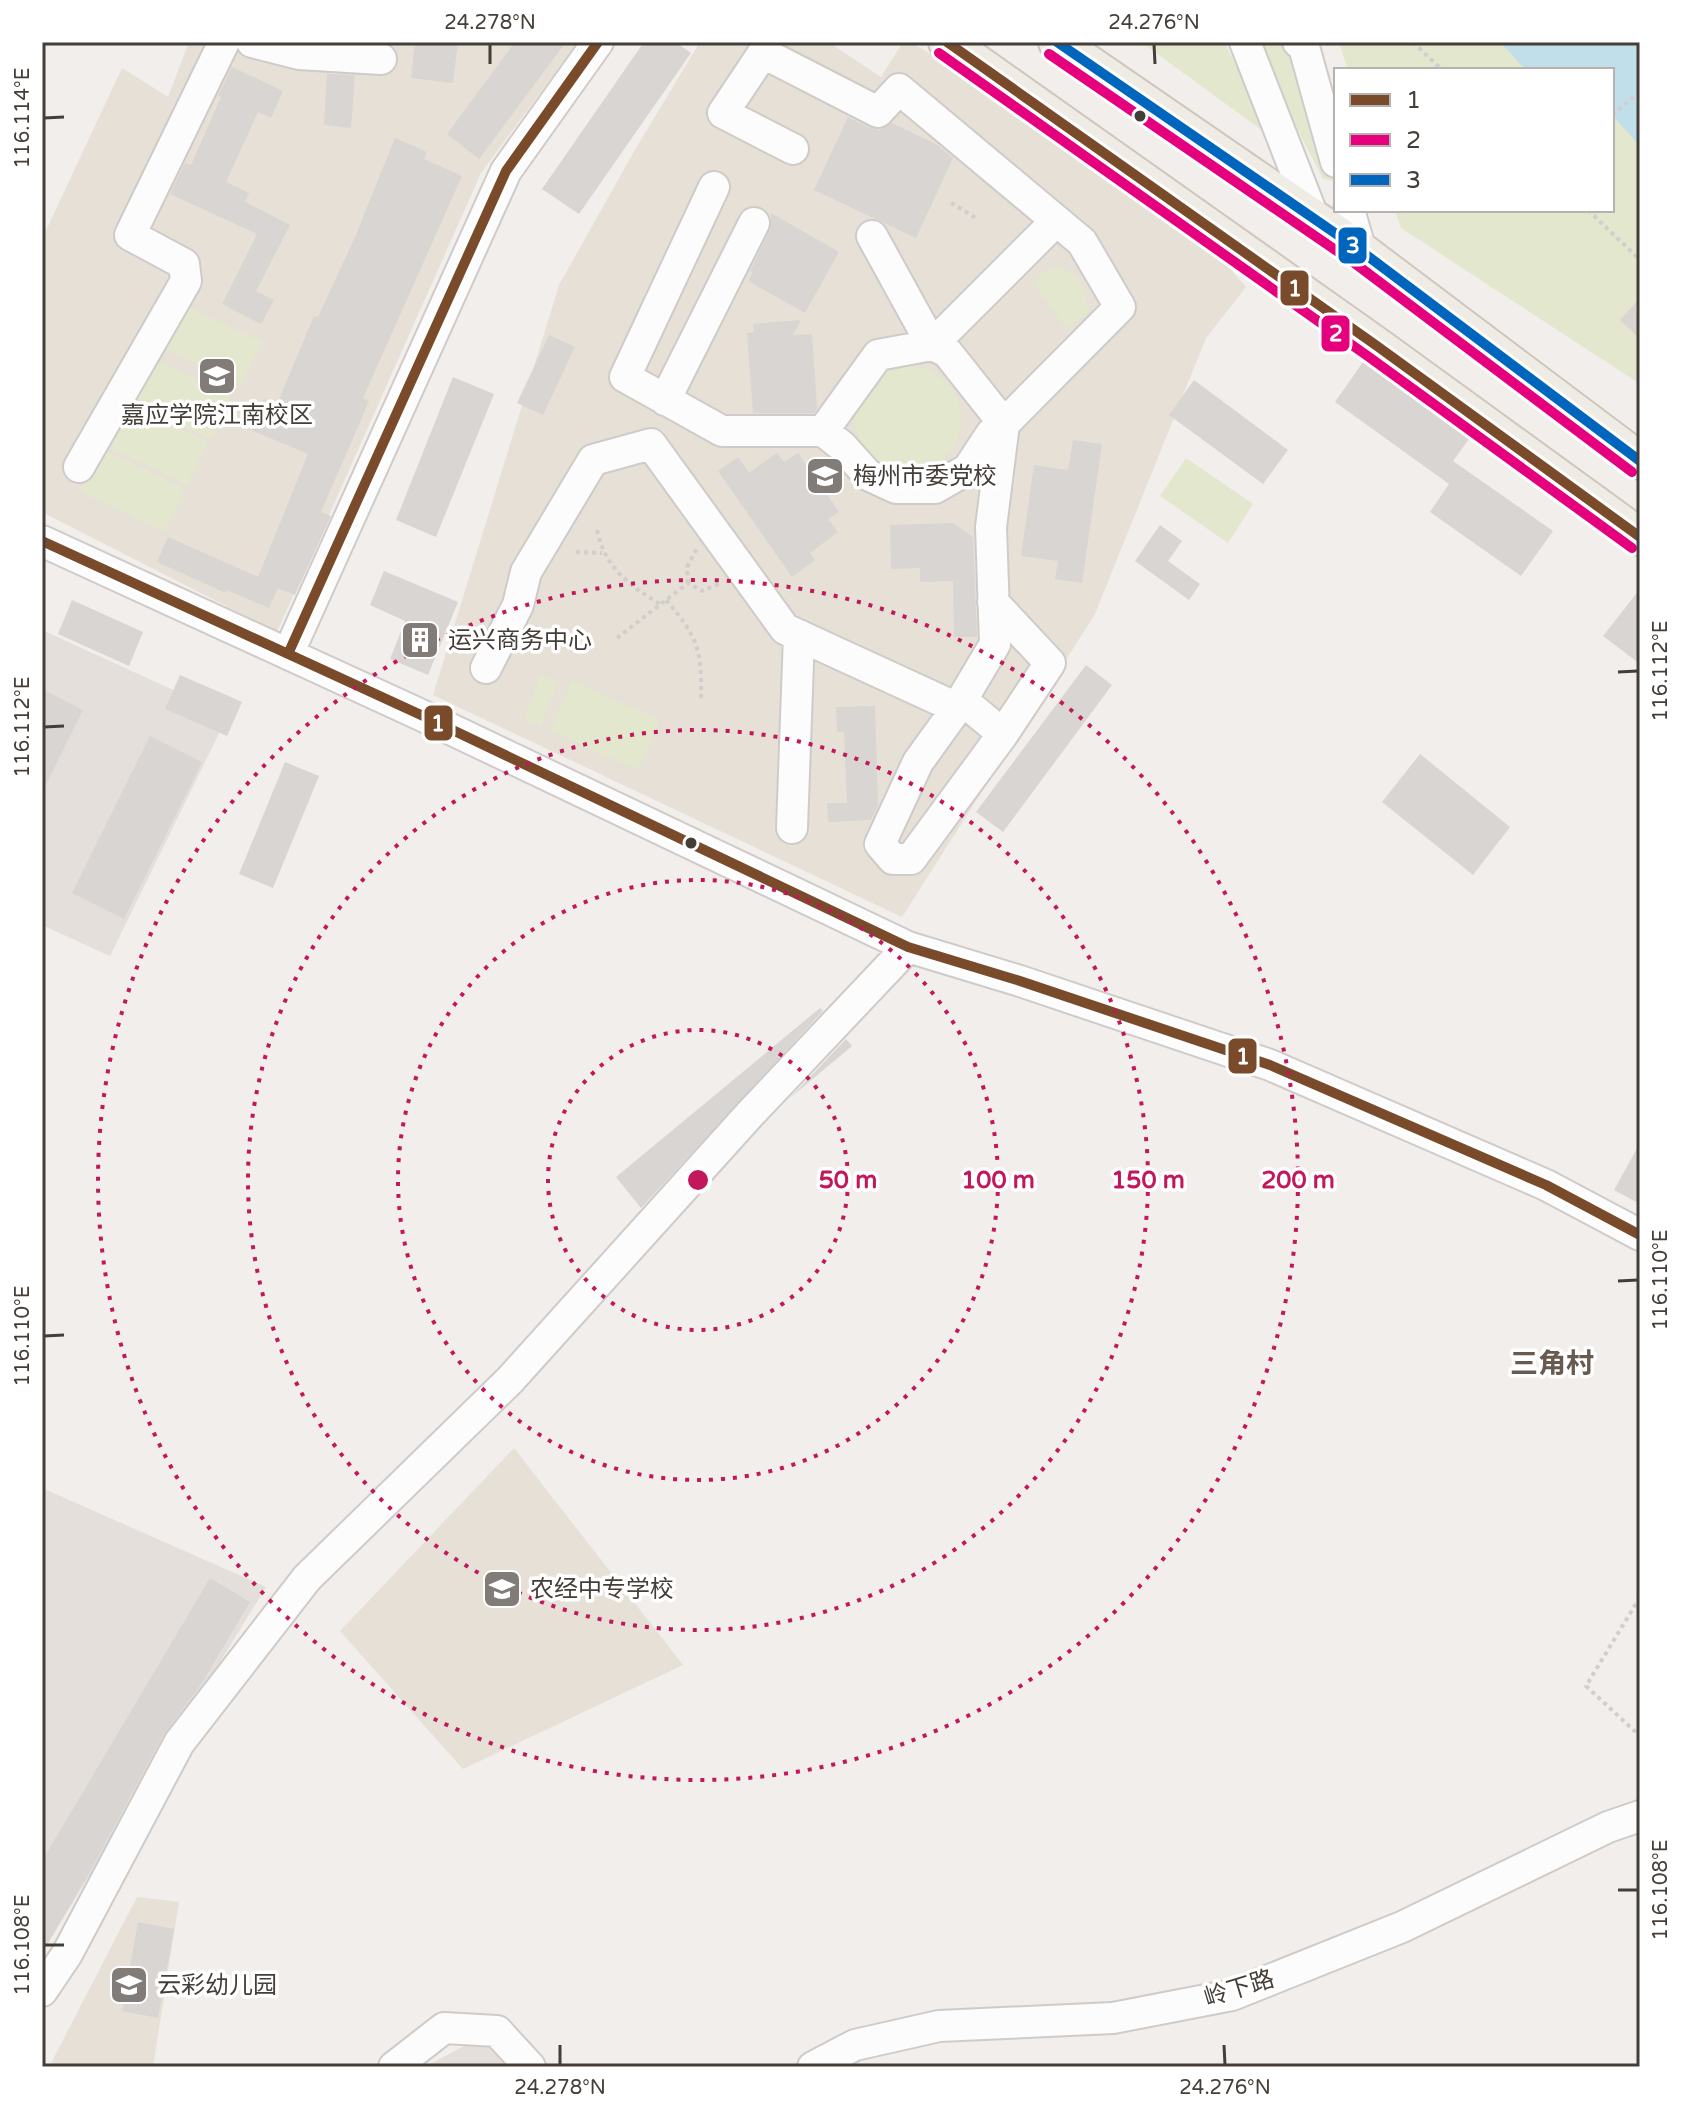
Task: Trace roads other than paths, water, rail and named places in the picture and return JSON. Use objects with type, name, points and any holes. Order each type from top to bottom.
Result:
[{"type":"main road","points":[[947,42],[1377,346],[1640,537]]},
{"type":"main road","points":[[1057,42],[1361,251],[1640,461]]},
{"type":"street","points":[[79,467],[186,281],[184,264],[130,235],[224,42]]},
{"type":"street","points":[[252,42],[299,54],[381,59]]},
{"type":"street","points":[[288,654],[506,171],[598,42]]},
{"type":"street","points":[[1245,42],[1314,219]]},
{"type":"street","points":[[1298,42],[1304,47],[1334,155]]},
{"type":"street","points":[[714,187],[625,377],[722,431],[823,431],[842,446],[868,475],[896,488],[935,488],[968,469],[991,434],[1120,307],[1082,242],[899,89],[878,112],[763,53],[723,113],[793,149]]},
{"type":"street","points":[[1350,212],[1361,251]]},
{"type":"street","points":[[823,431],[878,355],[932,345],[1056,221]]},
{"type":"street","points":[[665,400],[754,223]]},
{"type":"street","points":[[872,236],[932,345],[947,352],[1004,424],[991,527],[993,602],[995,644],[960,704],[918,762],[880,844],[893,859],[911,859],[1003,734],[1050,663],[993,602]]},
{"type":"street","points":[[486,668],[518,605],[526,572],[593,460],[651,444],[785,629],[960,704],[1003,734]]},
{"type":"street","points":[[42,541],[908,947],[1270,1065],[1546,1185],[1640,1235]]},
{"type":"street","points":[[792,828],[799,635]]},
{"type":"street","points":[[42,1991],[67,1954],[179,1743],[307,1578],[510,1380],[739,1125],[908,947]]},
{"type":"street","name":"岭下路","points":[[813,2067],[855,2045],[939,2026],[1113,2018],[1232,1995],[1402,1927],[1608,1827],[1640,1816]]},
{"type":"street","points":[[394,2067],[444,2028],[497,2031],[530,2067]]},
{"type":"water","points":[[1500,42],[1640,42],[1640,146],[1614,117],[1614,68],[1524,68]]},
{"type":"place","name":"嘉应学院江南校区","points":[[217,376]]},
{"type":"place","name":"梅州市委党校","points":[[825,476]]},
{"type":"place","name":"运兴商务中心","points":[[420,640]]},
{"type":"place","name":"农经中专学校","points":[[502,1589]]},
{"type":"place","name":"云彩幼儿园","points":[[129,1985]]},
{"type":"district","name":"三角村","points":[[1552,1363]]}]
